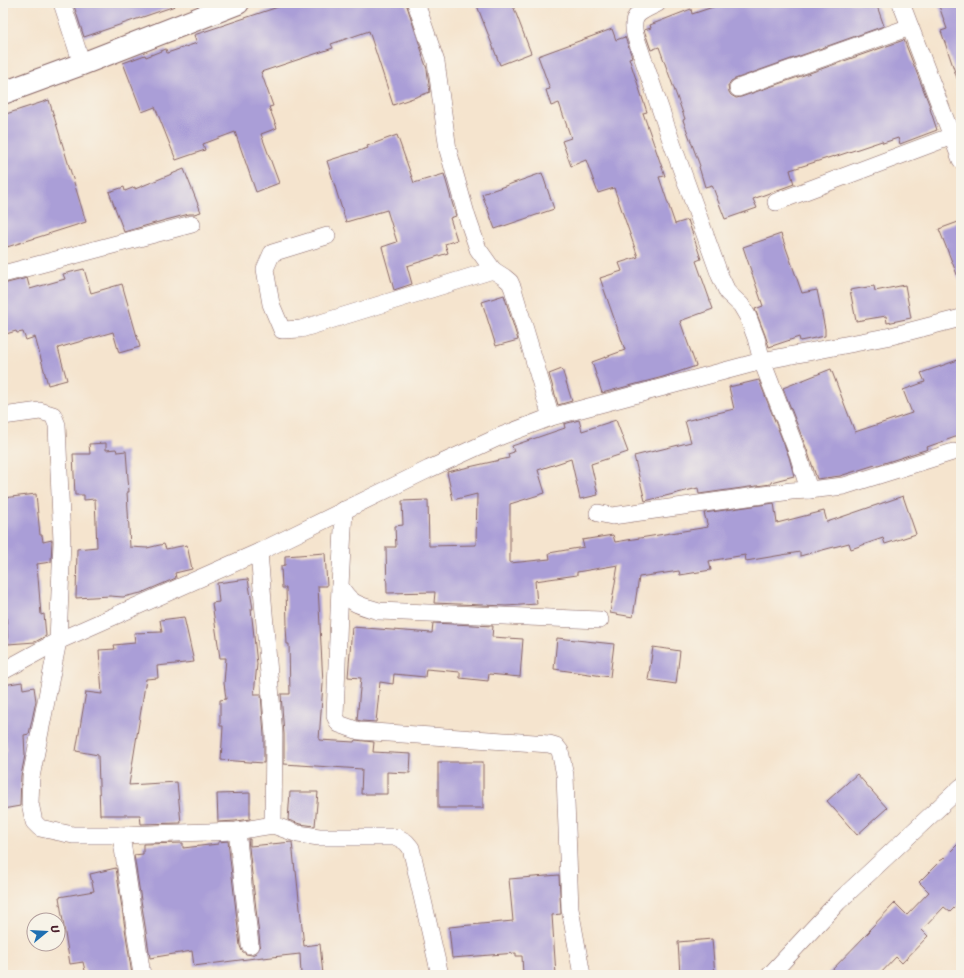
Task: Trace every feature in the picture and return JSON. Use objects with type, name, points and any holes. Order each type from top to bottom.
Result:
[{"type":"main road","points":[[3,93],[238,3]]},
{"type":"street","points":[[62,3],[82,64]]},
{"type":"street","points":[[416,3],[436,62],[448,150],[466,217],[478,249],[493,270],[510,282],[513,289],[551,417]]},
{"type":"street","points":[[658,3],[639,13],[635,18],[633,26],[673,146],[720,276],[728,293],[741,305],[748,317],[756,338],[762,361],[798,454],[809,490]]},
{"type":"street","points":[[901,3],[961,160]]},
{"type":"street","points":[[738,88],[910,27]]},
{"type":"street","points":[[776,202],[952,136]]},
{"type":"street","points":[[3,274],[192,224]]},
{"type":"street","points":[[327,236],[272,253],[265,269],[271,304],[282,330],[301,329],[493,270]]},
{"type":"street","points":[[3,671],[58,641],[259,552],[429,469],[501,436],[551,417],[762,361],[891,336],[961,318]]},
{"type":"street","points":[[3,416],[40,411],[53,415],[57,425],[62,542],[58,641],[32,777],[30,802],[34,822],[40,828],[73,835],[237,831],[273,825],[298,834],[320,837],[397,837],[406,842],[411,848],[440,975]]},
{"type":"street","points":[[598,513],[612,516],[844,486],[953,452]]},
{"type":"street","points":[[344,510],[336,720],[339,724],[359,731],[549,744],[556,746],[560,751],[565,775],[570,909],[582,975]]},
{"type":"street","points":[[259,552],[274,735],[273,825]]},
{"type":"street","points":[[340,586],[345,595],[357,604],[379,611],[600,620]]},
{"type":"street","points":[[770,975],[838,902],[961,787]]},
{"type":"street","points":[[237,831],[250,945]]},
{"type":"street","points":[[121,835],[142,975]]},
{"type":"building","points":[[73,3],[174,3],[175,6],[84,37]]},
{"type":"building","points":[[290,3],[406,3],[427,69],[430,92],[393,105],[369,31],[331,44],[333,48],[261,72],[273,106],[269,107],[277,128],[261,134],[279,183],[256,192],[235,132],[203,144],[205,150],[176,160],[155,107],[142,112],[123,63],[145,55],[146,57],[166,49],[167,53],[197,43],[194,35]]},
{"type":"building","points":[[476,3],[512,3],[531,53],[500,65]]},
{"type":"building","points":[[725,3],[876,3],[884,26],[735,79],[731,81],[728,86],[729,92],[736,98],[741,97],[904,40],[931,109],[937,130],[900,144],[898,138],[883,143],[882,141],[790,170],[794,184],[753,199],[757,208],[725,219],[712,185],[705,187],[699,167],[700,166],[683,120],[685,119],[659,47],[651,50],[644,30],[651,28],[650,25],[691,9],[692,14]]},
{"type":"building","points":[[938,3],[961,3],[961,81],[958,81],[941,31],[947,29]]},
{"type":"building","points":[[612,29],[616,40],[625,37],[632,57],[629,58],[647,112],[643,113],[665,176],[659,177],[675,224],[688,220],[701,259],[696,261],[713,309],[680,321],[696,366],[663,377],[602,393],[592,362],[625,350],[600,278],[622,271],[619,263],[638,257],[614,188],[598,193],[586,160],[571,166],[562,141],[571,138],[559,103],[551,106],[546,90],[550,89],[538,56]]},
{"type":"building","points":[[49,100],[86,222],[7,247],[7,245],[3,246],[3,115]]},
{"type":"building","points":[[397,135],[414,183],[444,174],[456,216],[450,218],[457,240],[445,244],[448,253],[407,266],[412,284],[394,290],[382,247],[397,242],[387,210],[346,222],[327,161],[368,148],[367,146]]},
{"type":"building","points":[[184,169],[201,212],[124,232],[109,192],[124,187],[125,191],[135,187],[135,189]]},
{"type":"building","points":[[542,173],[554,209],[495,229],[482,194]]},
{"type":"building","points":[[961,221],[961,282],[960,282],[939,229]]},
{"type":"building","points":[[781,234],[802,293],[817,290],[825,336],[800,341],[799,337],[769,347],[755,309],[763,306],[743,247]]},
{"type":"building","points":[[84,269],[91,293],[122,284],[140,347],[119,353],[113,332],[58,348],[67,380],[48,385],[35,337],[26,340],[23,332],[17,333],[16,331],[3,335],[3,284],[27,278],[30,289],[65,279],[63,274]]},
{"type":"building","points":[[905,285],[911,318],[887,323],[886,316],[856,321],[850,290],[874,286],[875,291]]},
{"type":"building","points":[[504,295],[518,340],[496,346],[482,302]]},
{"type":"building","points":[[958,360],[961,369],[961,435],[927,447],[928,449],[875,466],[840,476],[817,479],[783,388],[831,369],[855,432],[912,413],[903,390],[925,382],[921,373]]},
{"type":"building","points":[[562,369],[572,401],[558,405],[549,374]]},
{"type":"building","points":[[759,380],[789,457],[794,476],[771,482],[771,484],[699,494],[698,488],[645,501],[634,456],[691,442],[685,421],[734,409],[729,387]]},
{"type":"building","points":[[579,420],[582,431],[616,420],[628,452],[591,464],[598,495],[580,499],[571,459],[538,470],[545,493],[510,504],[510,563],[550,559],[549,553],[584,547],[582,540],[613,535],[615,542],[708,527],[704,513],[774,503],[777,523],[824,511],[827,522],[903,496],[916,534],[885,544],[883,538],[851,549],[849,543],[800,556],[800,552],[746,561],[745,555],[709,561],[711,570],[680,575],[679,571],[639,577],[633,617],[610,613],[618,565],[577,572],[577,575],[535,581],[537,604],[506,606],[434,603],[435,592],[387,593],[386,547],[396,547],[395,526],[403,525],[402,501],[428,500],[429,546],[476,545],[477,494],[453,500],[447,472],[509,458],[508,454],[514,452],[512,446],[565,428],[564,424]]},
{"type":"building","points":[[106,443],[106,450],[116,449],[117,452],[126,451],[129,492],[127,492],[130,547],[147,548],[164,544],[166,549],[187,545],[192,569],[175,573],[176,578],[141,593],[123,597],[110,596],[76,598],[77,549],[97,547],[95,499],[84,500],[84,495],[75,495],[73,454],[90,454],[89,444]]},
{"type":"building","points":[[36,494],[40,535],[42,535],[43,542],[52,540],[51,562],[37,564],[41,615],[44,614],[46,636],[35,642],[8,644],[6,612],[3,612],[3,498]]},
{"type":"building","points":[[325,553],[327,586],[318,586],[323,684],[319,740],[354,742],[355,740],[374,742],[373,752],[411,754],[410,773],[387,772],[387,794],[361,794],[362,769],[284,764],[284,734],[281,694],[290,694],[289,644],[287,644],[286,626],[286,588],[282,588],[281,566],[285,565],[285,556]]},
{"type":"building","points":[[248,579],[253,609],[251,609],[257,664],[254,694],[261,694],[264,735],[264,763],[221,760],[223,726],[220,726],[220,700],[226,699],[224,683],[226,658],[220,658],[212,603],[219,602],[217,583]]},
{"type":"building","points":[[184,617],[194,662],[157,666],[158,678],[146,679],[129,785],[177,782],[181,823],[141,824],[140,815],[100,815],[98,755],[76,751],[86,692],[102,694],[99,650],[115,649],[114,645],[135,643],[134,633],[162,632],[160,620]]},
{"type":"building","points":[[433,623],[493,626],[492,637],[523,639],[520,677],[489,674],[488,681],[460,678],[460,672],[426,669],[425,677],[394,674],[393,684],[380,682],[376,722],[357,720],[361,678],[348,677],[352,627],[432,633]]},
{"type":"building","points":[[557,638],[614,644],[610,677],[554,669]]},
{"type":"building","points":[[653,647],[680,651],[676,684],[648,680]]},
{"type":"building","points":[[22,682],[23,689],[34,687],[36,701],[29,734],[24,735],[25,755],[21,776],[20,806],[3,809],[3,751],[7,751],[3,728],[3,685]]},
{"type":"building","points":[[438,762],[483,762],[483,808],[438,808]]},
{"type":"building","points":[[857,774],[887,808],[857,835],[827,801]]},
{"type":"building","points":[[290,792],[318,792],[315,826],[300,824],[288,820]]},
{"type":"building","points":[[250,793],[250,819],[218,822],[217,794]]},
{"type":"building","points":[[248,839],[250,839],[250,846],[292,842],[304,946],[320,944],[323,975],[301,975],[300,954],[194,966],[192,951],[150,958],[134,855],[143,854],[143,844],[183,843],[183,848],[218,844],[218,842],[228,841],[240,946],[242,951],[246,954],[252,955],[256,953],[260,944]]},
{"type":"building","points":[[961,841],[961,901],[950,912],[944,907],[922,930],[928,936],[902,963],[896,957],[879,975],[827,975],[895,903],[907,915],[929,892],[919,882]]},
{"type":"building","points":[[116,868],[132,975],[86,975],[83,962],[70,964],[66,940],[66,912],[61,912],[59,897],[94,891],[90,874]]},
{"type":"building","points":[[559,875],[561,914],[552,915],[556,975],[523,975],[522,956],[516,956],[516,953],[452,958],[449,927],[513,921],[509,879]]},
{"type":"building","points":[[712,939],[715,975],[680,975],[678,942]]}]
